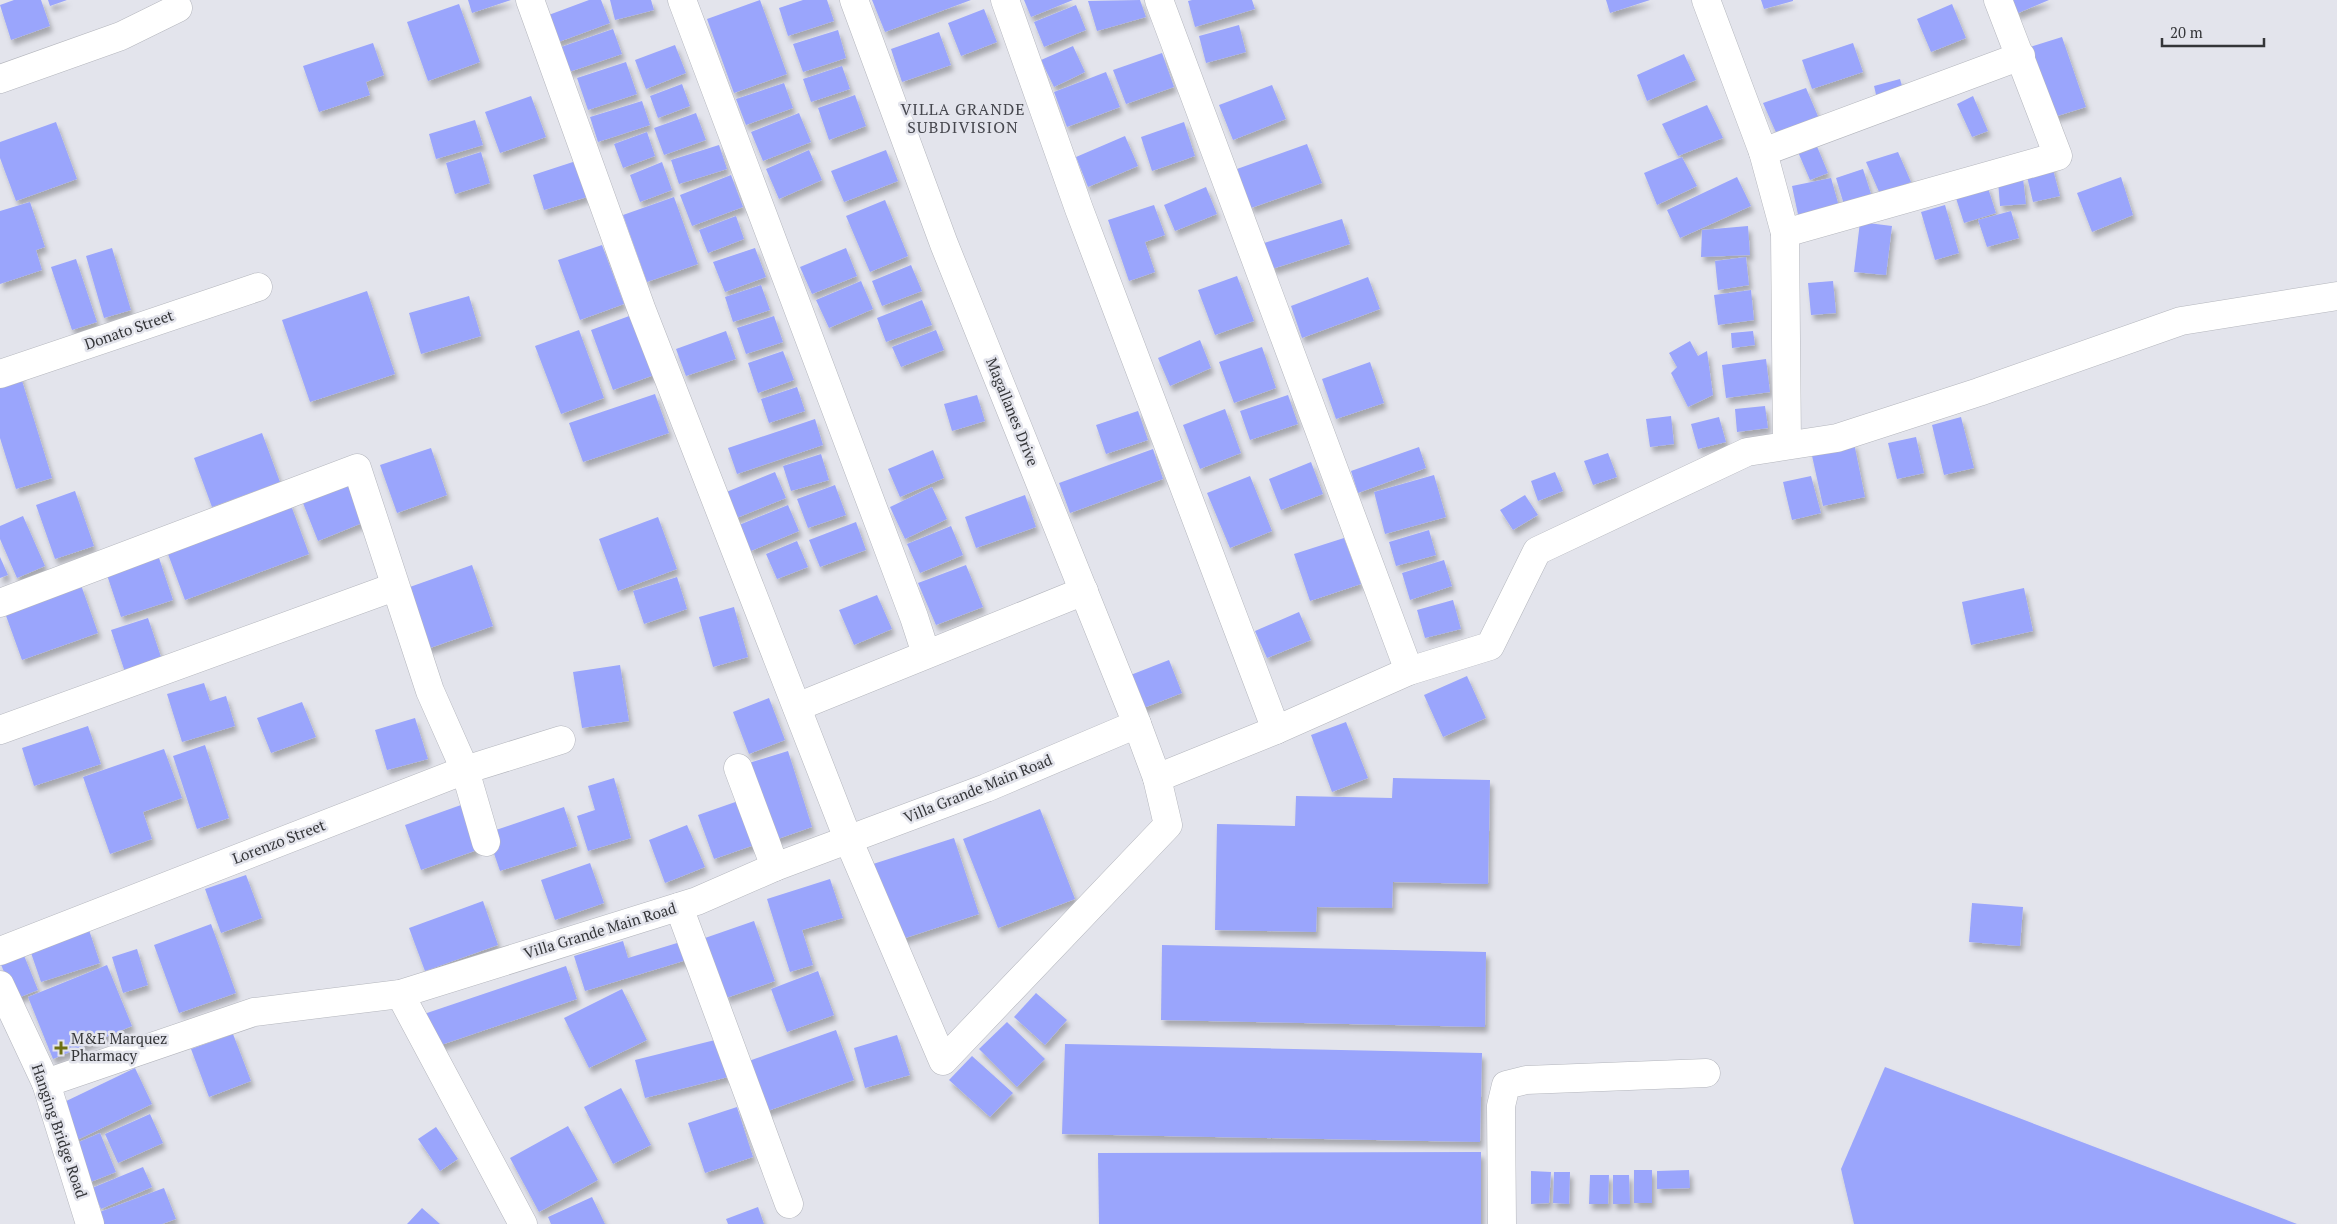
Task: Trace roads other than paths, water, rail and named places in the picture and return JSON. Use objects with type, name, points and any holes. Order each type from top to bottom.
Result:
[{"type":"street","points":[[530,0],[641,308],[848,839]]},
{"type":"street","points":[[682,0],[914,617],[926,654]]},
{"type":"street","name":"Magallanes Drive","points":[[848,839],[943,1061],[1168,824],[1157,778],[1137,724],[944,244],[854,0]]},
{"type":"street","points":[[1005,0],[1078,208],[1276,730]]},
{"type":"street","points":[[1159,0],[1409,671]]},
{"type":"street","points":[[1706,0],[1763,152],[1785,233],[1787,445]]},
{"type":"street","points":[[1785,233],[2058,156],[1998,0]]},
{"type":"street","points":[[0,79],[121,36],[178,8]]},
{"type":"street","points":[[1763,152],[2021,56]]},
{"type":"street","name":"Donato Street","points":[[0,374],[258,286]]},
{"type":"street","points":[[1157,778],[1276,730],[1409,671],[1490,646],[1537,551],[1747,452],[1837,438],[1979,392],[2181,321],[2337,296]]},
{"type":"street","points":[[0,603],[357,468],[394,587],[430,691],[465,770],[486,842]]},
{"type":"street","points":[[0,730],[394,587]]},
{"type":"street","points":[[796,707],[1084,591]]},
{"type":"street","name":"Villa Grande Main Road","points":[[46,1083],[254,1012],[400,994],[679,906],[775,867],[986,788],[1137,724]]},
{"type":"street","name":"Lorenzo Street","points":[[0,951],[465,770],[561,740]]},
{"type":"street","points":[[738,768],[775,867]]},
{"type":"street","points":[[679,906],[789,1204]]},
{"type":"street","name":"Hanging Bridge Road","points":[[0,985],[46,1083],[90,1224]]},
{"type":"street","points":[[400,994],[523,1224]]},
{"type":"street","points":[[1502,1224],[1501,1106],[1506,1085],[1526,1080],[1706,1073]]},
{"type":"place","name":"M&E Marquez Pharmacy","points":[[61,1048]]},
{"type":"district","name":"VILLA GRANDE SUBDIVISION","points":[[963,118]]}]
